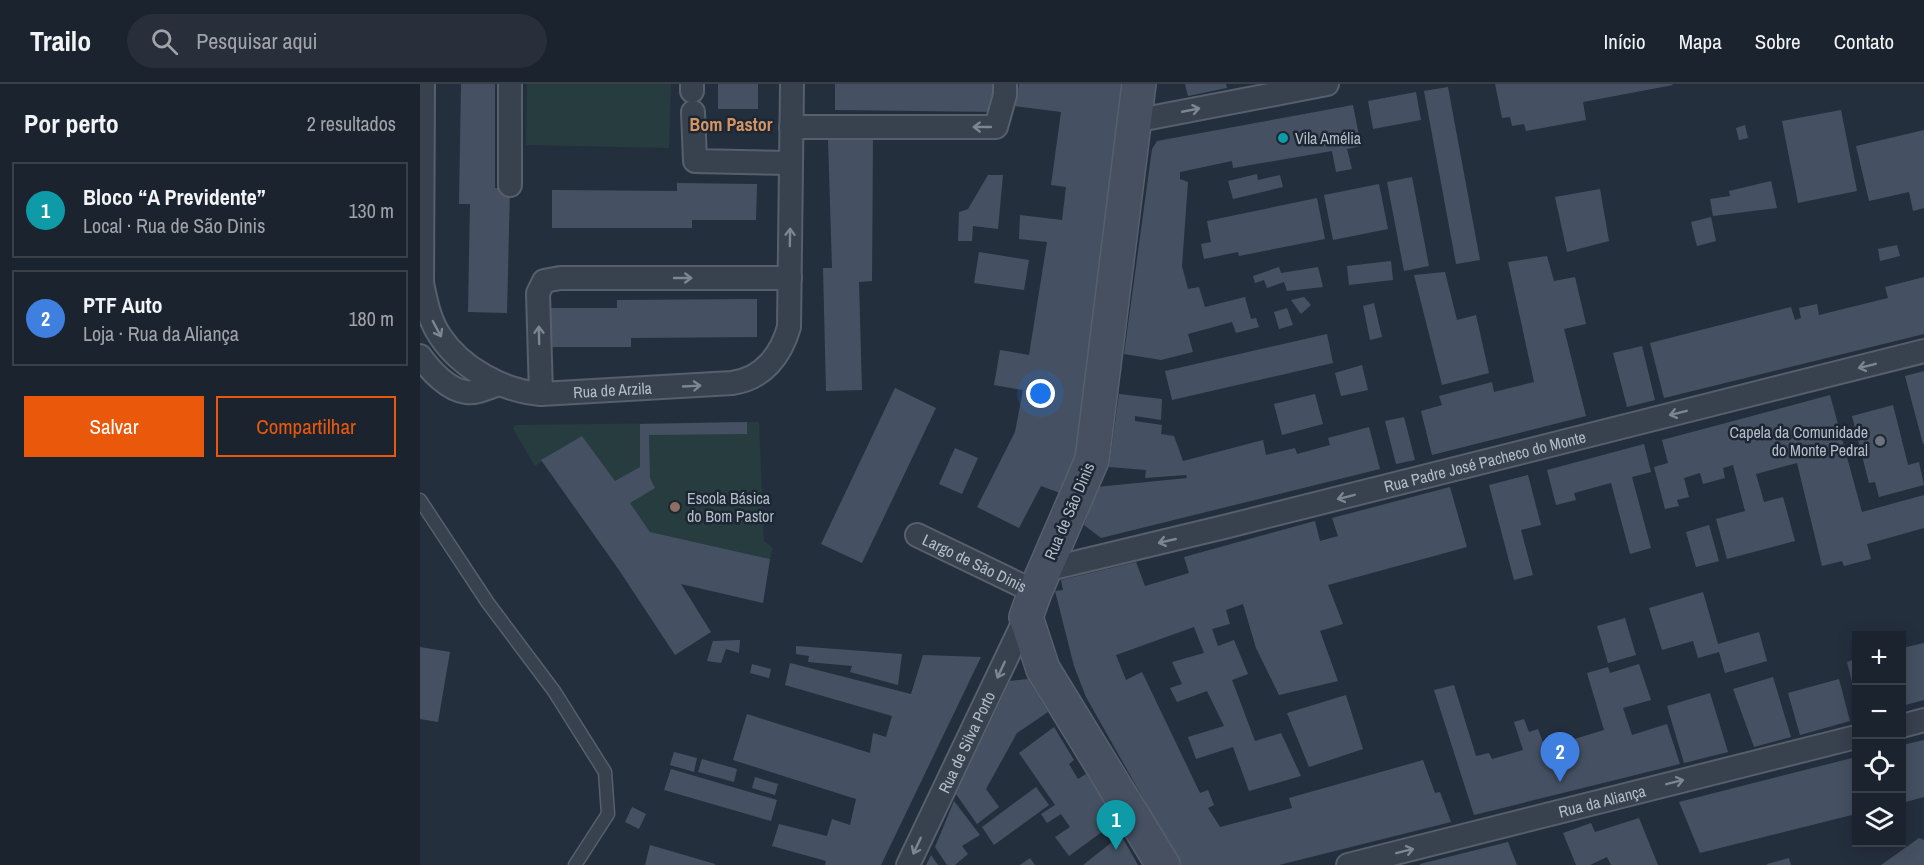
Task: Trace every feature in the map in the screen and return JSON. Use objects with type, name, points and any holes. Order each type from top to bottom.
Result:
[{"type":"street","name":"Rua de Arzila","points":[[423,84],[422,283],[434,325],[446,345],[467,364],[499,384],[528,393],[541,394],[732,384],[749,379],[770,364],[785,341],[789,327],[792,84]]},
{"type":"street","points":[[510,84],[510,185]]},
{"type":"street","points":[[791,127],[996,127],[1005,95],[1005,84]]},
{"type":"street","name":"Rua de São Dinis","points":[[1035,593],[1092,460],[1139,84]]},
{"type":"street","points":[[1134,121],[1327,84]]},
{"type":"street","points":[[692,96],[695,161],[791,163]]},
{"type":"street","points":[[541,394],[538,293],[544,281],[571,278],[789,278]]},
{"type":"street","name":"Rua Padre José Pacheco do Monte","points":[[1035,593],[1224,527],[1924,351]]},
{"type":"street","points":[[420,356],[440,378],[466,392],[499,384]]},
{"type":"street","name":"Largo de São Dinis","points":[[916,534],[1035,593]]},
{"type":"street","points":[[1035,593],[1043,669],[1163,865]]},
{"type":"street","name":"Rua de Silva Porto","points":[[908,865],[1035,593]]},
{"type":"street","points":[[1906,725],[1924,720]]},
{"type":"street","name":"Rua da Aliança","points":[[1348,865],[1852,738]]},
{"type":"lane","points":[[420,500],[488,603],[554,691],[605,772],[608,813],[575,865]]},
{"type":"green space","points":[[527,84],[671,84],[669,148],[526,145]]},
{"type":"green space","points":[[759,422],[764,541],[773,548],[770,559],[650,532],[582,436],[535,466],[513,429],[515,425]]},
{"type":"building","points":[[461,84],[495,84],[495,188],[510,188],[507,313],[468,312],[470,204],[459,204]]},
{"type":"building","points":[[718,84],[758,84],[758,109],[718,109]]},
{"type":"building","points":[[835,84],[1002,84],[1001,112],[835,110]]},
{"type":"building","points":[[1019,84],[1126,84],[1080,447],[1063,494],[1041,486],[1019,528],[977,507],[1015,432],[1023,390],[994,385],[1000,350],[1029,355],[1047,242],[1019,239],[1020,215],[1062,220],[1066,187],[1051,185],[1061,112],[1015,106]]},
{"type":"building","points":[[1185,84],[1226,84],[1227,88],[1188,96]]},
{"type":"building","points":[[1495,84],[1673,85],[1583,102],[1586,120],[1526,131],[1524,124],[1512,126],[1510,117],[1502,118]]},
{"type":"building","points":[[1448,87],[1480,260],[1456,264],[1424,91]]},
{"type":"building","points":[[1416,92],[1421,120],[1373,129],[1368,101]]},
{"type":"building","points":[[1353,105],[1361,146],[1347,149],[1352,169],[1336,172],[1332,151],[1233,168],[1232,161],[1180,172],[1180,179],[1188,182],[1182,266],[1188,289],[1199,287],[1205,307],[1245,297],[1251,319],[1256,318],[1259,327],[1236,333],[1232,322],[1188,334],[1193,352],[1161,360],[1124,354],[1152,149],[1157,141]]},
{"type":"building","points":[[1841,110],[1857,191],[1798,203],[1782,121]]},
{"type":"building","points":[[1745,125],[1748,138],[1739,140],[1736,128]]},
{"type":"building","points":[[1924,130],[1924,208],[1913,211],[1909,192],[1869,201],[1856,146]]},
{"type":"building","points":[[873,138],[872,281],[859,282],[862,390],[826,391],[823,268],[832,268],[828,139]]},
{"type":"building","points":[[1257,174],[1258,180],[1280,175],[1283,187],[1233,199],[1228,181]]},
{"type":"building","points":[[988,175],[1003,175],[998,229],[973,226],[972,241],[958,241],[959,212],[968,209]]},
{"type":"building","points":[[1412,177],[1429,266],[1404,271],[1387,182]]},
{"type":"building","points":[[1771,181],[1777,208],[1713,216],[1710,199],[1730,196],[1729,191]]},
{"type":"building","points":[[677,183],[757,184],[756,220],[692,220],[692,228],[552,228],[552,190],[677,191]]},
{"type":"building","points":[[1379,184],[1388,229],[1333,240],[1324,195]]},
{"type":"building","points":[[1600,189],[1609,241],[1567,252],[1555,197]]},
{"type":"building","points":[[1317,198],[1325,239],[1239,256],[1238,252],[1204,259],[1201,244],[1211,242],[1207,221]]},
{"type":"building","points":[[1711,217],[1716,241],[1697,246],[1691,222]]},
{"type":"building","points":[[1897,245],[1900,256],[1880,261],[1878,249]]},
{"type":"building","points":[[979,252],[1029,260],[1024,290],[974,283]]},
{"type":"building","points":[[1547,256],[1554,281],[1575,277],[1586,324],[1564,329],[1586,416],[1432,455],[1421,411],[1442,405],[1439,396],[1492,382],[1494,392],[1534,382],[1508,262]]},
{"type":"building","points":[[1391,261],[1393,280],[1349,285],[1347,266]]},
{"type":"building","points":[[1279,267],[1281,273],[1318,267],[1323,287],[1287,291],[1284,282],[1267,288],[1264,280],[1255,283],[1253,276]]},
{"type":"building","points":[[1445,272],[1457,320],[1476,315],[1489,373],[1442,385],[1414,275]]},
{"type":"building","points":[[1924,277],[1924,334],[1664,398],[1650,343],[1791,307],[1795,320],[1801,318],[1799,308],[1817,304],[1819,315],[1888,298],[1885,287]]},
{"type":"building","points":[[1304,297],[1311,305],[1301,314],[1291,300]]},
{"type":"building","points":[[757,299],[757,337],[631,338],[631,347],[550,347],[550,308],[617,308],[617,300]]},
{"type":"building","points":[[1374,303],[1382,337],[1370,340],[1363,306]]},
{"type":"building","points":[[1287,308],[1293,325],[1279,329],[1274,312]]},
{"type":"building","points":[[1327,334],[1333,363],[1172,400],[1165,371]]},
{"type":"building","points":[[1642,346],[1655,400],[1627,407],[1613,353]]},
{"type":"building","points":[[1362,365],[1368,390],[1341,396],[1335,373]]},
{"type":"building","points":[[1924,371],[1924,444],[1923,444],[1905,376]]},
{"type":"building","points":[[895,388],[936,408],[862,563],[821,544]]},
{"type":"building","points":[[1119,394],[1162,399],[1161,420],[1135,416],[1135,421],[1162,425],[1161,434],[1174,436],[1183,461],[1263,440],[1266,455],[1295,448],[1297,454],[1330,445],[1328,438],[1369,427],[1380,469],[1101,538],[1084,525],[1097,487],[1187,478],[1186,475],[1145,478],[1146,470],[1109,467]]},
{"type":"building","points":[[1315,394],[1323,424],[1282,435],[1274,404]]},
{"type":"building","points":[[1830,395],[1862,512],[1924,495],[1924,528],[1867,544],[1871,559],[1844,566],[1842,561],[1822,566],[1797,463],[1756,474],[1764,502],[1783,497],[1795,541],[1727,559],[1716,519],[1745,511],[1733,465],[1723,468],[1725,478],[1703,484],[1700,473],[1684,478],[1689,497],[1677,500],[1679,506],[1665,509],[1654,467],[1668,463],[1662,440]]},
{"type":"building","name":"Capela da Comunidade do Monte Pedral","points":[[1893,405],[1908,465],[1919,462],[1924,485],[1879,497],[1875,482],[1869,483],[1852,416]]},
{"type":"building","points":[[1404,417],[1415,460],[1396,464],[1385,421]]},
{"type":"building","points":[[747,422],[747,434],[649,435],[650,478],[655,488],[630,503],[650,532],[770,559],[763,603],[681,584],[711,632],[675,655],[619,570],[541,460],[582,436],[615,481],[640,467],[640,424]]},
{"type":"building","points":[[1644,444],[1651,472],[1632,477],[1651,548],[1630,554],[1611,483],[1574,493],[1576,500],[1556,505],[1547,470]]},
{"type":"building","points":[[955,448],[978,458],[962,494],[939,484]]},
{"type":"building","points":[[1528,475],[1541,525],[1521,530],[1533,575],[1514,580],[1489,485]]},
{"type":"building","points":[[1450,487],[1467,547],[1328,585],[1343,624],[1320,631],[1338,681],[1279,695],[1256,648],[1243,604],[1226,610],[1230,624],[1212,629],[1218,646],[1234,640],[1248,674],[1232,680],[1255,741],[1281,733],[1301,776],[1249,791],[1233,747],[1196,759],[1188,737],[1224,726],[1207,691],[1177,702],[1170,688],[1182,684],[1172,662],[1204,653],[1194,627],[1116,655],[1126,680],[1142,672],[1200,793],[1208,790],[1214,805],[1208,808],[1220,827],[1292,808],[1289,798],[1423,760],[1435,793],[1440,792],[1451,822],[1279,865],[1181,865],[1086,697],[1074,666],[1055,591],[1063,590],[1061,580],[1136,562],[1145,586],[1189,573],[1184,557],[1315,521],[1320,541],[1338,536],[1332,518]]},
{"type":"building","points":[[1709,525],[1719,561],[1696,567],[1686,532]]},
{"type":"building","points":[[1703,592],[1718,644],[1759,632],[1767,661],[1725,673],[1719,652],[1698,658],[1693,641],[1662,650],[1649,608]]},
{"type":"building","points":[[1625,618],[1636,655],[1608,663],[1597,626]]},
{"type":"building","points":[[740,640],[739,653],[726,649],[721,663],[707,661],[713,641]]},
{"type":"building","points":[[1924,643],[1924,700],[1906,705],[1906,685],[1906,647]]},
{"type":"building","points":[[796,646],[902,654],[898,685],[850,672],[852,666],[808,662],[809,656],[796,654]]},
{"type":"building","points":[[420,647],[450,652],[438,722],[420,719]]},
{"type":"building","points":[[923,655],[981,657],[881,865],[825,865],[826,861],[772,846],[779,824],[827,836],[832,819],[850,825],[856,799],[733,760],[747,714],[870,753],[873,733],[886,737],[892,716],[785,685],[790,663],[911,694]]},
{"type":"building","points":[[1852,660],[1852,682],[1847,662]]},
{"type":"building","points":[[752,664],[771,669],[769,678],[750,673]]},
{"type":"building","points":[[1639,664],[1651,700],[1623,708],[1632,735],[1667,724],[1680,764],[1474,815],[1434,690],[1454,685],[1476,756],[1489,753],[1492,759],[1523,750],[1514,722],[1524,719],[1529,732],[1538,729],[1545,748],[1604,730],[1587,673],[1608,667],[1610,673]]},
{"type":"building","points":[[1773,677],[1791,737],[1754,747],[1733,689]]},
{"type":"building","points":[[1028,679],[1048,712],[1017,733],[986,789],[999,807],[977,824],[956,794],[1010,681]]},
{"type":"building","points":[[1839,679],[1850,721],[1800,735],[1788,693]]},
{"type":"building","points":[[1710,693],[1728,752],[1684,763],[1667,706]]},
{"type":"building","points":[[1346,695],[1363,749],[1309,767],[1287,713]]},
{"type":"building","points":[[1054,727],[1074,760],[1069,764],[1078,779],[1086,774],[1117,821],[1069,856],[1055,837],[1070,827],[1061,814],[1047,823],[1041,814],[1055,805],[1019,753]]},
{"type":"building","points":[[1924,740],[1924,797],[1906,802],[1906,793],[1906,744]]},
{"type":"building","points":[[674,752],[697,758],[694,772],[670,765]]},
{"type":"building","points":[[1852,758],[1852,815],[1700,853],[1679,802]]},
{"type":"building","points":[[702,759],[737,769],[734,782],[698,772]]},
{"type":"building","points":[[671,769],[777,800],[771,821],[664,790]]},
{"type":"building","points":[[755,777],[778,784],[775,795],[752,788]]},
{"type":"building","points":[[1036,787],[1049,805],[994,845],[982,827]]},
{"type":"building","points":[[954,801],[980,835],[962,846],[968,854],[955,865],[947,865],[935,847]]},
{"type":"building","points":[[632,807],[646,814],[639,829],[625,822]]},
{"type":"building","points":[[1639,818],[1658,865],[1611,865],[1607,857],[1590,865],[1576,865],[1563,833],[1591,823],[1595,832]]},
{"type":"building","points":[[1121,835],[1138,865],[1083,865]]},
{"type":"building","points":[[1919,838],[1924,840],[1924,865],[1881,865]]},
{"type":"building","points":[[1508,842],[1517,865],[1420,865],[1420,864]]},
{"type":"building","points":[[650,845],[715,864],[715,865],[645,865]]},
{"type":"building","points":[[931,855],[938,865],[926,865]]},
{"type":"building","points":[[1030,858],[1035,865],[1020,865]]},
{"type":"building","points":[[1789,858],[1791,865],[1767,865],[1767,864]]},
{"type":"place","name":"Vila Amélia","points":[[1283,138]]},
{"type":"place","name":"Capela da Comunidade do Monte Pedral","points":[[1880,441]]},
{"type":"place","name":"Escola Básica do Bom Pastor","points":[[675,507]]},
{"type":"place","name":"PTF Auto","points":[[1560,782]]},
{"type":"place","name":"Bloco “A Previdente”","points":[[1116,850]]},
{"type":"district","name":"Bom Pastor","points":[[731,124]]}]
